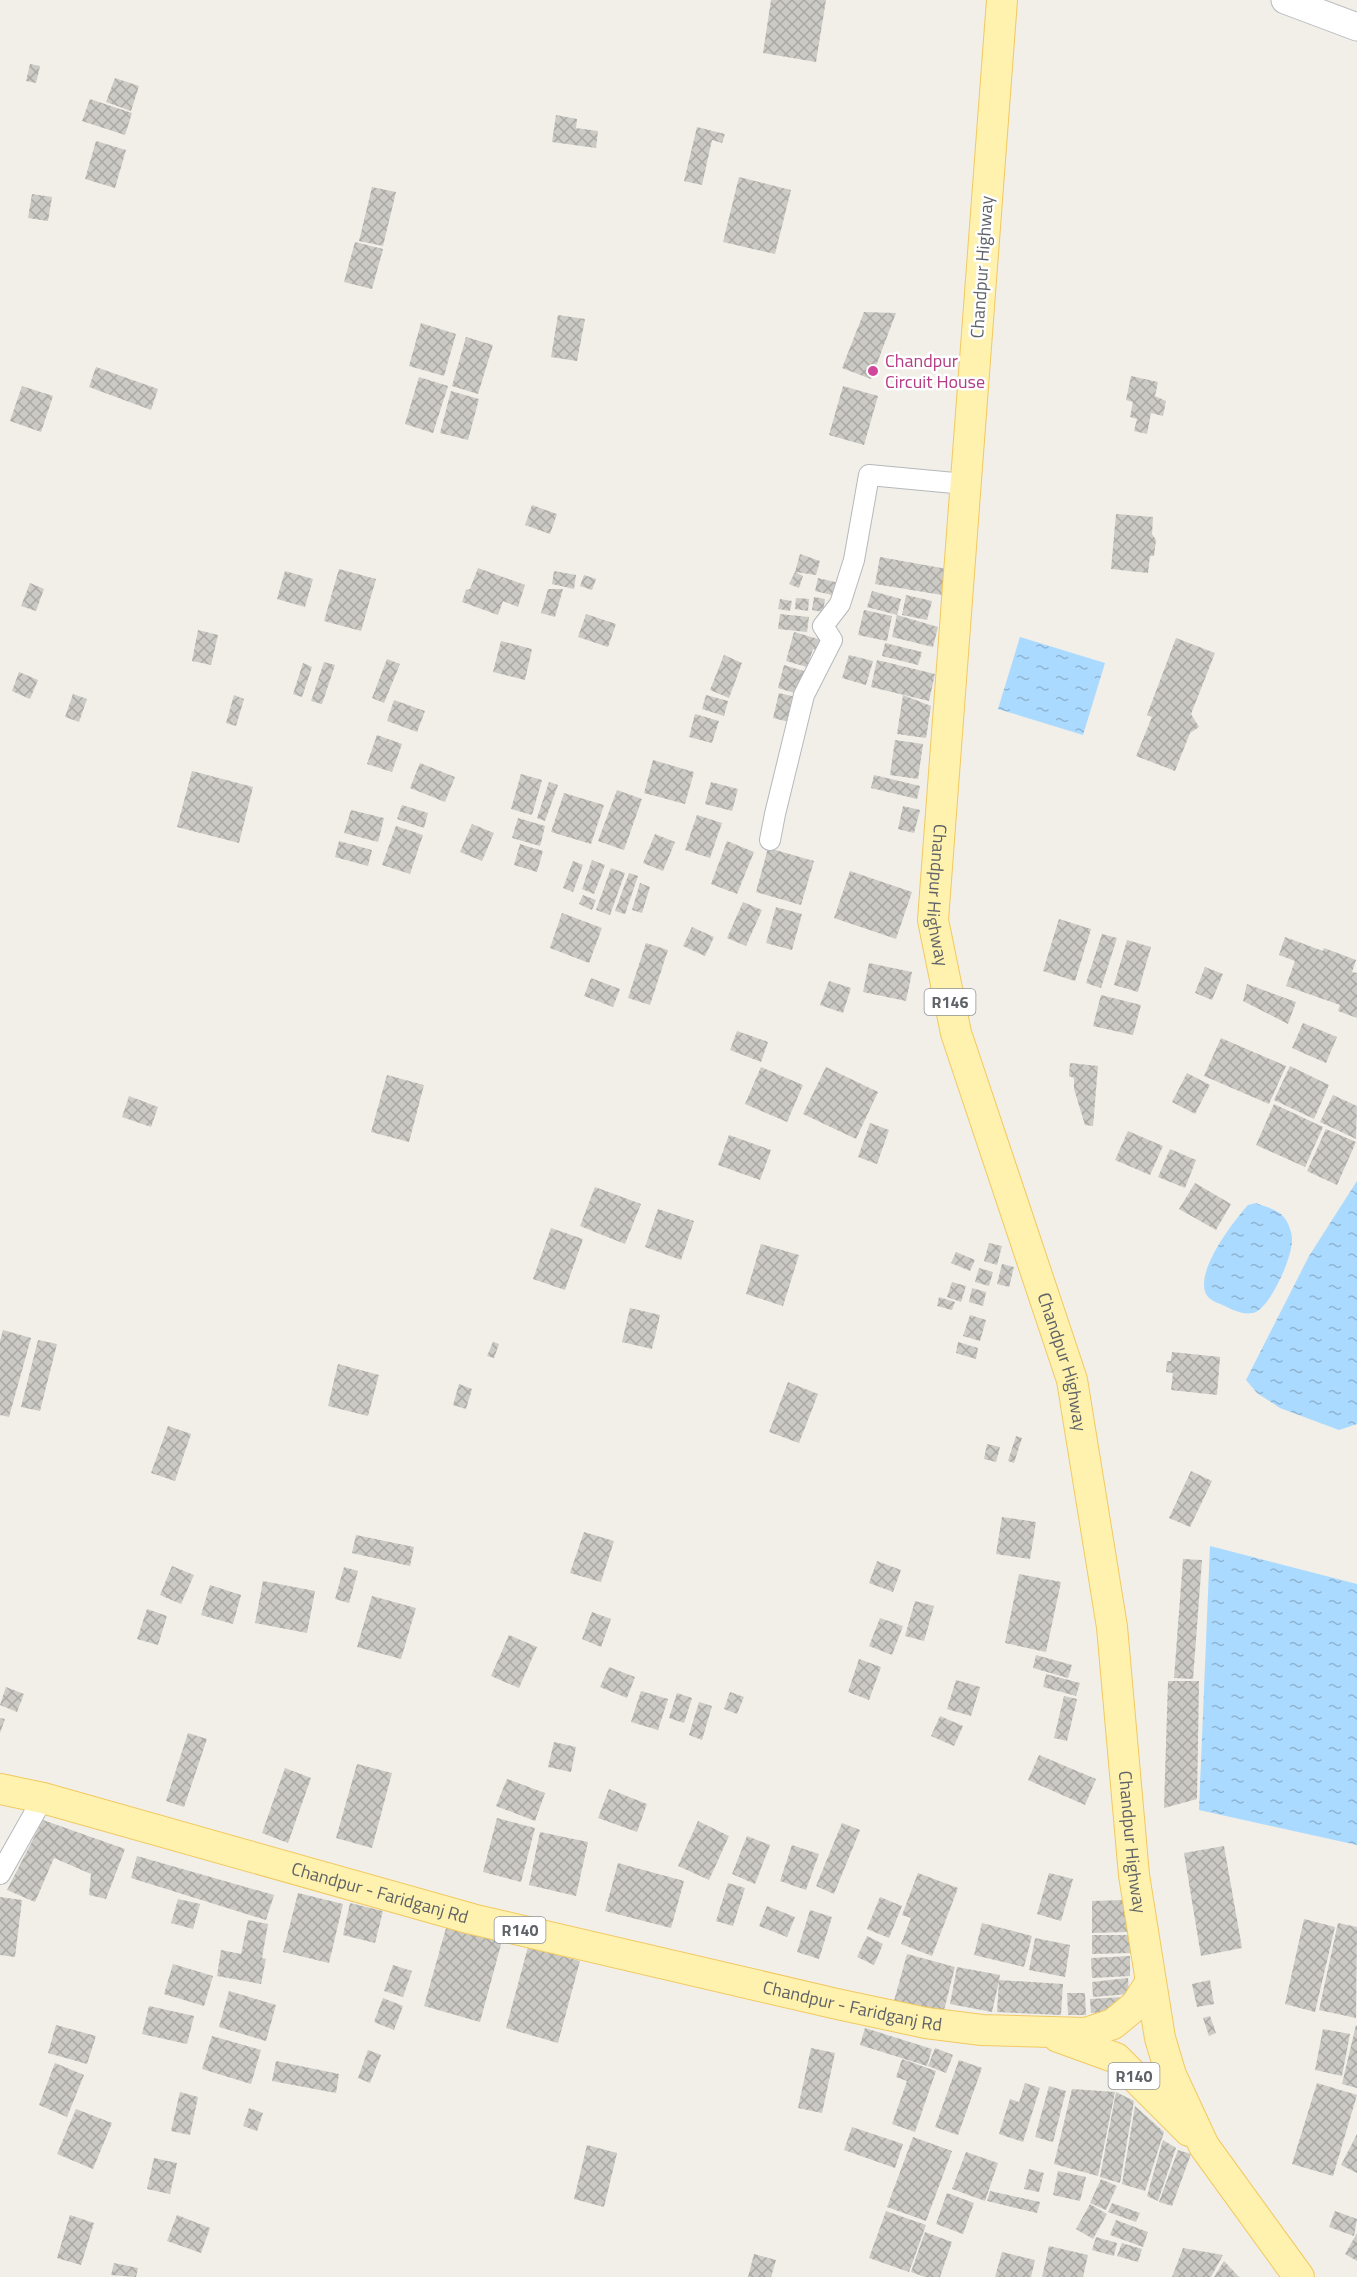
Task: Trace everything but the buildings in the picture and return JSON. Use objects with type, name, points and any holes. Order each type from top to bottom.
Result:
[{"type":"main road","name":"Chandpur Highway","points":[[1002,0],[933,920],[956,1033],[1072,1380],[1112,1627],[1134,1875],[1150,1983]]},
{"type":"main road","name":"Chandpur - Faridganj Rd","points":[[0,1789],[43,1798],[472,1919],[837,2004],[926,2023],[982,2030],[1048,2032]]},
{"type":"main road","name":"R140","points":[[1048,2032],[1086,2033],[1113,2024],[1136,2005],[1150,1983]]},
{"type":"main road","name":"R140","points":[[1150,1983],[1160,2038],[1171,2075],[1204,2146]]},
{"type":"main road","name":"R140","points":[[1048,2032],[1116,2058],[1204,2146],[1299,2277]]},
{"type":"street","points":[[1285,0],[1357,27]]},
{"type":"street","points":[[770,840],[774,814],[804,695],[832,640],[824,626],[840,604],[854,560],[869,475],[965,484]]},
{"type":"street","points":[[0,1874],[43,1798]]},
{"type":"water","points":[[1020,637],[1105,663],[1083,735],[998,709]]},
{"type":"water","points":[[1357,1181],[1357,1424],[1339,1430],[1280,1408],[1257,1393],[1246,1380],[1309,1256]]},
{"type":"water","points":[[1256,1203],[1283,1216],[1292,1239],[1289,1257],[1268,1300],[1256,1312],[1244,1313],[1212,1300],[1206,1294],[1204,1284],[1210,1260],[1217,1247],[1248,1205]]},
{"type":"water","points":[[1210,1546],[1357,1584],[1357,1845],[1199,1810]]},
{"type":"place","name":"Chandpur Circuit House","points":[[873,371]]}]
